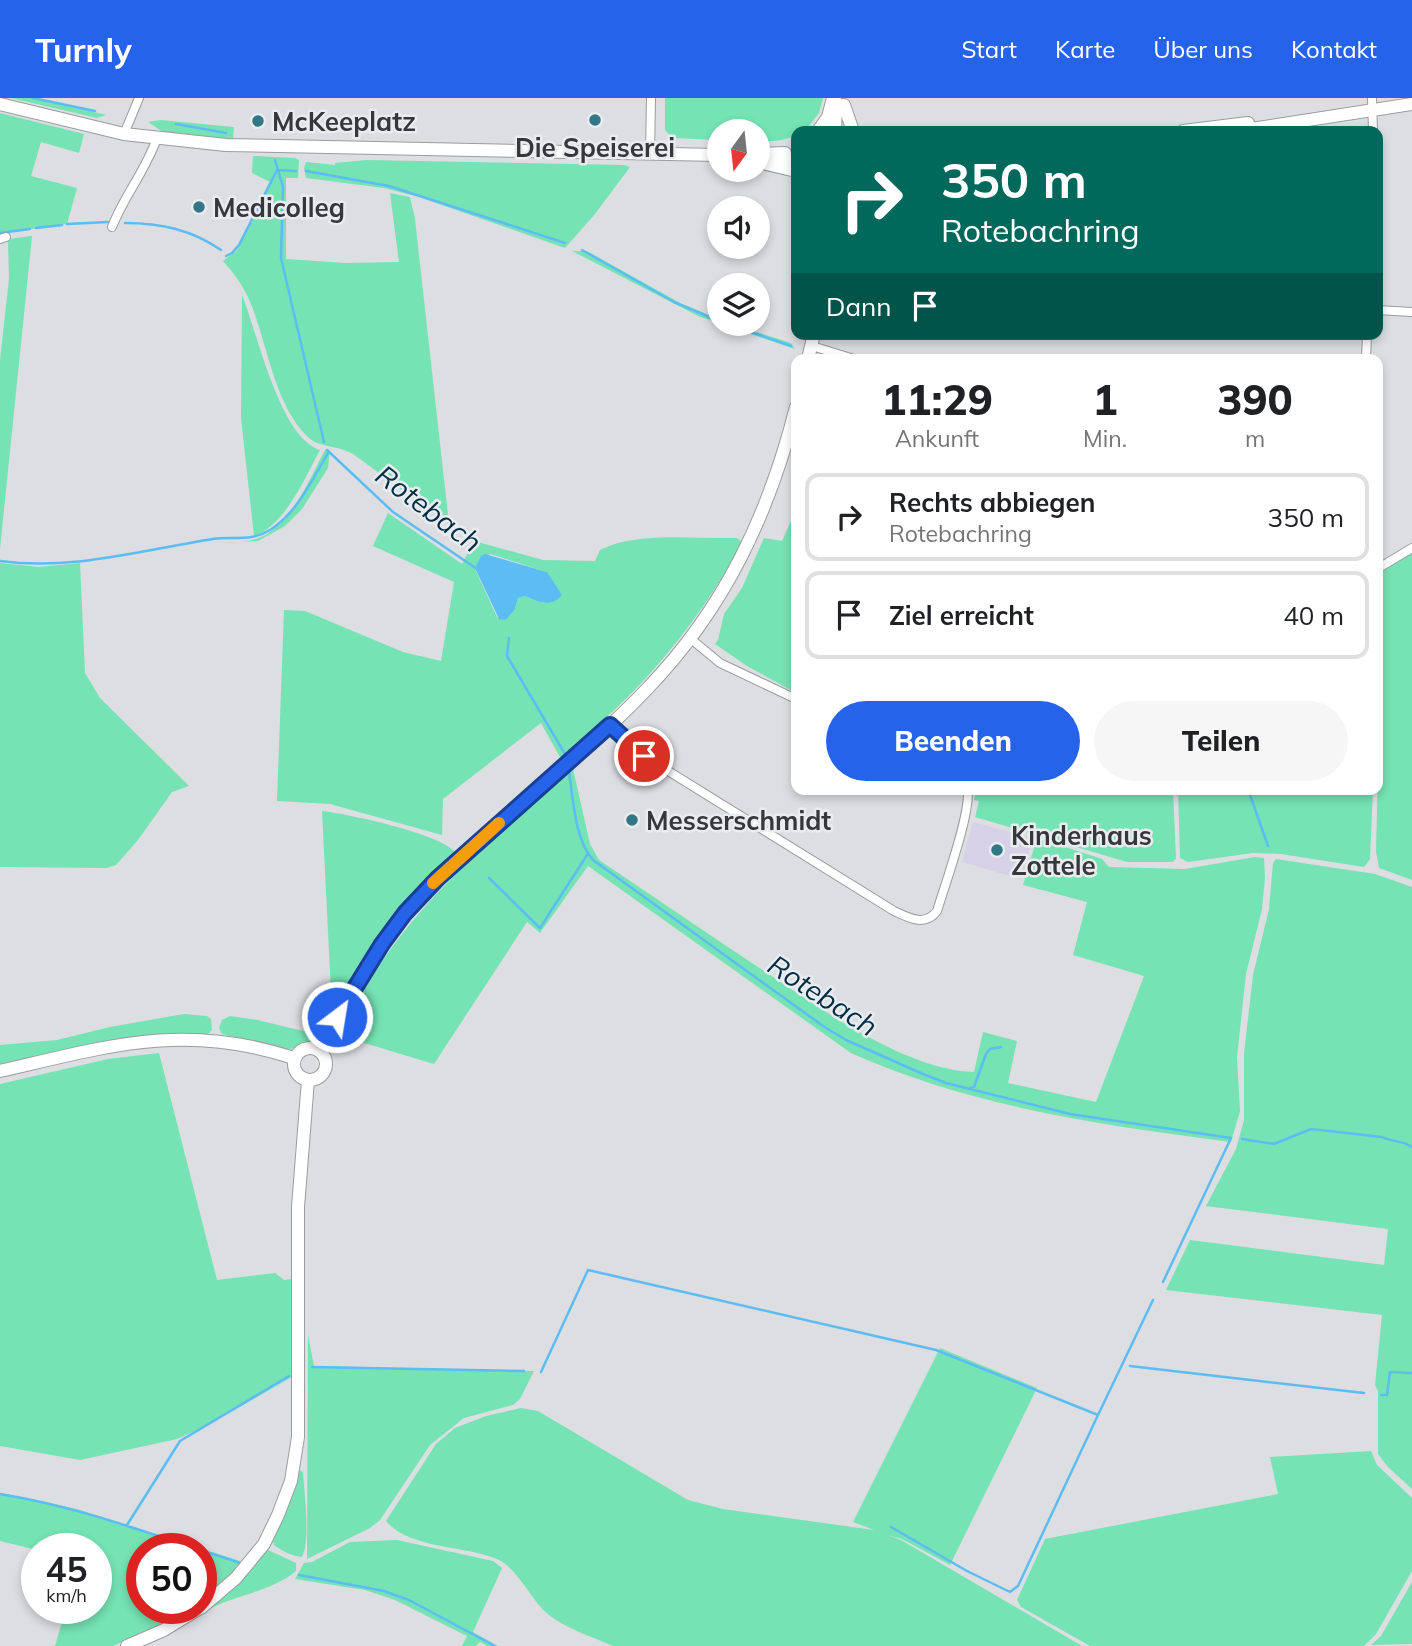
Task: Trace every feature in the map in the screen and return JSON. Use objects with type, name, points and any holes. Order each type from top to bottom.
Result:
[{"type":"main road","points":[[822,126],[839,100]]},
{"type":"main road","points":[[836,126],[839,100]]},
{"type":"main road","points":[[839,100],[842,126]]},
{"type":"main road","points":[[839,100],[851,126]]},
{"type":"main road","points":[[1265,126],[1372,103],[1412,104]]},
{"type":"main road","points":[[0,104],[124,134],[277,148],[707,155]]},
{"type":"main road","points":[[1222,126],[1304,119]]},
{"type":"main road","points":[[770,155],[791,150]]},
{"type":"main road","points":[[780,153],[791,153]]},
{"type":"main road","points":[[770,159],[791,161]]},
{"type":"main road","points":[[770,162],[791,169]]},
{"type":"main road","points":[[318,1050],[382,944],[405,913],[438,878],[610,725],[648,688],[691,639],[727,585],[765,508],[791,426]]},
{"type":"main road","points":[[0,1071],[118,1043],[150,1040],[215,1040],[295,1058]]},
{"type":"main road","points":[[304,1049],[318,1050],[323,1056],[325,1068],[318,1077],[308,1080],[297,1074],[295,1058],[304,1049]]},
{"type":"main road","points":[[217,1594],[236,1578],[264,1544],[291,1481],[298,1437],[298,1208],[308,1080]]},
{"type":"main road","points":[[127,1646],[174,1624]]},
{"type":"street","points":[[124,134],[139,98]]},
{"type":"street","points":[[650,155],[651,98]]},
{"type":"street","points":[[1372,103],[1373,126]]},
{"type":"street","points":[[112,228],[118,211],[152,153],[157,138]]},
{"type":"street","points":[[1383,310],[1412,312]]},
{"type":"street","points":[[811,346],[837,354]]},
{"type":"street","points":[[1383,565],[1412,548]]},
{"type":"street","points":[[691,639],[720,663],[791,697]]},
{"type":"street","points":[[610,725],[644,756],[749,822],[894,911],[923,921],[932,918],[937,911],[965,815],[968,795]]},
{"type":"shaded area","name":"Kinderhaus Zottele","points":[[973,822],[1033,838],[1021,879],[962,862]]},
{"type":"green space","points":[[11,98],[39,98],[106,115],[97,118]]},
{"type":"green space","points":[[665,98],[823,98],[819,113],[809,126],[791,126],[791,137],[787,139],[770,141],[770,119],[707,119],[707,139],[672,138],[665,130]]},
{"type":"green space","points":[[0,113],[84,134],[79,153],[41,142],[31,176],[77,188],[67,224],[0,233]]},
{"type":"green space","points":[[160,120],[234,127],[233,139],[163,132],[148,122]]},
{"type":"green space","points":[[253,156],[299,160],[298,178],[286,178],[286,259],[346,263],[399,262],[390,193],[410,197],[415,219],[449,524],[353,454],[312,441],[296,423],[287,407],[248,297],[223,261],[237,250],[270,182],[252,173]]},
{"type":"green space","points":[[367,160],[630,167],[595,214],[565,248],[419,197],[384,188],[306,178],[306,162],[335,165]]},
{"type":"green space","points":[[32,236],[0,549],[0,360],[9,279],[8,239]]},
{"type":"green space","points":[[572,251],[587,251],[682,304],[707,314],[707,319]]},
{"type":"green space","points":[[242,295],[282,405],[293,426],[306,441],[320,450],[284,512],[265,531],[254,536],[241,418]]},
{"type":"green space","points":[[757,336],[769,336],[791,343],[795,349]]},
{"type":"green space","points":[[325,450],[330,450],[328,468],[302,509],[285,526],[258,541],[242,542],[267,534],[286,517],[301,496]]},
{"type":"green space","points":[[388,513],[462,564],[474,541],[543,560],[595,561],[600,550],[631,540],[667,537],[737,538],[742,542],[713,592],[690,624],[654,669],[620,704],[561,759],[541,723],[443,799],[442,835],[330,804],[277,801],[284,610],[305,611],[403,652],[441,661],[454,582],[373,546]],"holes":[[[490,554],[547,572],[544,603],[525,596],[518,598],[515,609],[506,620],[497,617],[475,569]]]},
{"type":"green space","points":[[791,521],[791,690],[747,666],[715,644],[724,614],[742,588],[764,538],[782,541]]},
{"type":"green space","points":[[1412,552],[1412,880],[1379,868],[1376,851],[1377,795],[1383,795],[1383,570]]},
{"type":"green space","points":[[0,563],[39,567],[80,563],[85,673],[100,698],[189,786],[172,792],[138,840],[116,865],[106,868],[0,867]]},
{"type":"green space","points":[[573,769],[590,844],[599,860],[837,1019],[892,1049],[947,1069],[974,1072],[983,1032],[1017,1041],[1008,1083],[1096,1102],[1144,976],[1073,955],[1087,902],[1023,885],[1037,838],[1102,859],[1109,867],[1185,869],[1255,857],[1264,858],[1262,909],[1246,974],[1237,1057],[1240,1111],[1231,1142],[1086,1121],[990,1100],[896,1072],[851,1053],[588,866],[540,933],[527,922],[434,1064],[341,1036],[374,974],[421,912],[494,837]]},
{"type":"green space","points":[[975,795],[1173,795],[1176,859],[1172,862],[1127,862],[975,817],[979,801],[974,800]]},
{"type":"green space","points":[[1178,795],[1373,795],[1370,859],[1364,867],[1281,854],[1253,853],[1188,862],[1180,858]]},
{"type":"green space","points":[[322,811],[414,832],[432,838],[455,852],[400,913],[332,1012]]},
{"type":"green space","points":[[1276,859],[1375,874],[1412,887],[1412,1489],[1378,1454],[1378,1391],[1375,1385],[1382,1315],[1166,1290],[1190,1240],[1384,1265],[1388,1229],[1206,1206],[1236,1149],[1244,1120],[1244,1054],[1253,975],[1269,909],[1273,863]]},
{"type":"green space","points":[[184,1014],[207,1016],[211,1019],[212,1030],[207,1035],[168,1033],[113,1040],[0,1064],[0,1045],[57,1040],[110,1027]]},
{"type":"green space","points":[[230,1016],[316,1034],[308,1044],[296,1048],[264,1045],[222,1034],[219,1028],[222,1020]]},
{"type":"green space","points":[[159,1053],[217,1280],[275,1273],[284,1280],[292,1279],[292,1377],[208,1425],[177,1439],[80,1460],[0,1446],[0,1084],[108,1059]]},
{"type":"green space","points":[[308,1335],[314,1366],[534,1371],[520,1399],[513,1405],[464,1418],[430,1445],[380,1520],[370,1528],[307,1559]]},
{"type":"green space","points":[[940,1348],[1037,1388],[950,1565],[902,1539],[888,1535],[901,1540],[1082,1646],[613,1646],[572,1629],[549,1615],[505,1563],[484,1554],[408,1537],[386,1521],[436,1444],[455,1428],[486,1416],[521,1408],[538,1411],[688,1500],[723,1509],[874,1530],[853,1522]]},
{"type":"green space","points":[[1371,1451],[1377,1465],[1412,1498],[1412,1571],[1376,1634],[1364,1646],[1090,1646],[1021,1607],[1017,1600],[1045,1539],[1278,1494],[1270,1457]]},
{"type":"green space","points":[[297,1469],[303,1472],[306,1516],[306,1539],[302,1557],[280,1549],[274,1545],[272,1539]]},
{"type":"green space","points":[[0,1493],[77,1509],[152,1533],[126,1533],[126,1624],[161,1624],[113,1646],[55,1646],[61,1624],[112,1624],[112,1533],[21,1533],[21,1546],[0,1541]]},
{"type":"green space","points":[[397,1540],[493,1561],[502,1568],[473,1632],[498,1646],[487,1646],[480,1642],[476,1646],[462,1646],[467,1636],[395,1600],[365,1590],[295,1579],[304,1563],[312,1562],[350,1542]]},
{"type":"green space","points":[[268,1550],[296,1563],[296,1571],[266,1588],[217,1605],[217,1601],[263,1551]]},
{"type":"green space","points":[[217,1554],[240,1561],[233,1572],[217,1586]]},
{"type":"green space","points":[[1412,1582],[1412,1644],[1371,1645],[1381,1636]]},
{"type":"water","points":[[485,554],[547,572],[562,595],[549,603],[525,596],[518,598],[515,609],[506,620],[499,619],[475,568]]},
{"type":"waterway","points":[[33,98],[95,111]]},
{"type":"waterway","points":[[176,124],[226,133]]},
{"type":"waterway","name":"Rotebach","points":[[275,160],[283,187],[281,258],[324,442]]},
{"type":"waterway","points":[[277,170],[296,171]]},
{"type":"waterway","points":[[226,256],[239,245],[277,170]]},
{"type":"waterway","points":[[306,171],[389,186],[565,243]]},
{"type":"waterway","points":[[67,224],[108,222]]},
{"type":"waterway","points":[[125,223],[176,229],[199,237],[221,250]]},
{"type":"waterway","points":[[36,228],[62,225]]},
{"type":"waterway","points":[[0,233],[30,229]]},
{"type":"waterway","points":[[582,250],[674,302],[707,316]]},
{"type":"waterway","points":[[762,336],[791,346]]},
{"type":"waterway","name":"Rotebach","points":[[327,450],[393,512],[477,569]]},
{"type":"waterway","points":[[0,561],[80,561],[213,539],[263,534],[288,515],[328,453]]},
{"type":"waterway","name":"Rotebach","points":[[509,638],[507,656],[565,754]]},
{"type":"waterway","name":"Rotebach","points":[[569,772],[579,831],[593,860],[846,1040],[946,1083],[1070,1114],[1231,1138],[1163,1282]]},
{"type":"waterway","points":[[1250,795],[1268,846]]},
{"type":"waterway","points":[[489,878],[540,928],[587,855]]},
{"type":"waterway","points":[[970,1088],[974,1087],[986,1054],[990,1049],[1001,1047]]},
{"type":"waterway","name":"Rotebach","points":[[1242,1139],[1274,1144],[1311,1129],[1382,1137],[1412,1147]]},
{"type":"waterway","points":[[541,1372],[588,1270],[936,1350],[1098,1415],[1153,1300]]},
{"type":"waterway","points":[[1130,1366],[1364,1393]]},
{"type":"waterway","points":[[312,1367],[524,1371]]},
{"type":"waterway","points":[[1381,1395],[1387,1395],[1390,1372],[1412,1373]]},
{"type":"waterway","points":[[127,1525],[180,1441],[289,1376]]},
{"type":"waterway","points":[[891,1527],[967,1571],[1010,1592],[1018,1586],[1098,1415]]},
{"type":"waterway","points":[[0,1494],[75,1510],[148,1533]]},
{"type":"waterway","points":[[217,1555],[240,1563]]},
{"type":"waterway","points":[[299,1575],[384,1591],[409,1600],[495,1646]]},
{"type":"slow traffic","points":[[433,883],[499,823]]},
{"type":"place","name":"Die Speiserei","points":[[595,120]]},
{"type":"place","name":"McKeeplatz","points":[[258,121]]},
{"type":"place","name":"Medicolleg","points":[[199,207]]},
{"type":"place","name":"Messerschmidt","points":[[632,820]]},
{"type":"place","name":"Kinderhaus Zottele","points":[[997,850]]},
{"type":"route","points":[[337,1017],[382,944],[405,913],[438,878],[610,725],[644,756]]}]
